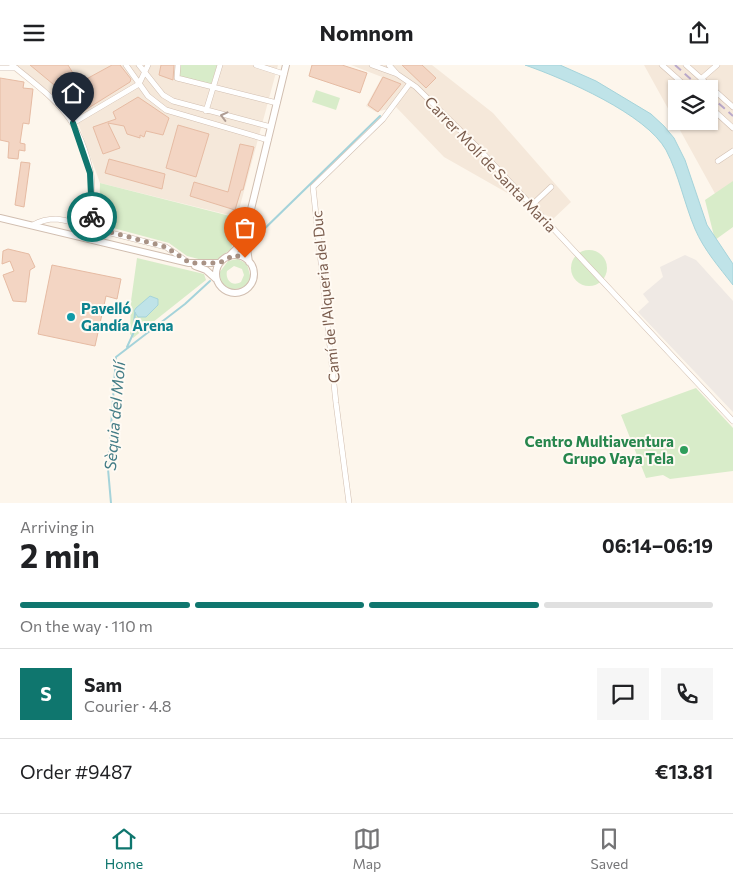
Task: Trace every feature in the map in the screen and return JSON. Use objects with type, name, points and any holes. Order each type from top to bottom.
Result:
[{"type":"street","points":[[126,65],[148,96],[175,115],[268,140]]},
{"type":"street","points":[[139,65],[168,98],[206,111],[271,127]]},
{"type":"street","points":[[73,123],[139,84],[148,65]]},
{"type":"street","points":[[178,65],[177,77],[277,103]]},
{"type":"street","points":[[206,111],[220,65]]},
{"type":"street","points":[[256,65],[284,74]]},
{"type":"street","points":[[217,280],[216,268],[219,263],[240,245],[245,234],[286,65]]},
{"type":"street","points":[[372,65],[397,74]]},
{"type":"street","points":[[389,65],[397,74]]},
{"type":"street","points":[[662,65],[679,80]]},
{"type":"street","points":[[686,65],[733,107]]},
{"type":"street","points":[[701,79],[717,65]]},
{"type":"street","points":[[0,68],[14,67],[51,95],[73,123],[90,173],[92,215],[94,224],[99,229]]},
{"type":"street","name":"Carrer Molí de Santa Maria","points":[[397,74],[410,83],[478,148],[733,421]]},
{"type":"street","name":"Camí de l'Alqueria del Duc","points":[[348,503],[313,187],[383,119],[410,83]]},
{"type":"street","points":[[718,115],[733,128]]},
{"type":"street","points":[[718,161],[733,151]]},
{"type":"street","points":[[532,205],[551,187]]},
{"type":"street","points":[[78,225],[87,222],[92,215]]},
{"type":"street","points":[[0,218],[190,263],[219,263]]},
{"type":"street","points":[[32,225],[42,220],[55,219],[166,247],[190,263],[206,270],[228,292],[246,290],[250,287],[254,275],[249,262],[245,234]]},
{"type":"street","points":[[228,257],[239,256],[249,262]]},
{"type":"shaded area","points":[[6,65],[278,65],[237,217],[100,183],[77,120]]},
{"type":"shaded area","points":[[351,65],[432,65],[493,113],[571,202],[553,219],[444,157],[396,107],[376,112],[366,106],[382,77]]},
{"type":"shaded area","points":[[644,65],[733,65],[733,191],[718,199],[680,130],[718,130],[718,80],[668,80],[668,108]]},
{"type":"shaded area","points":[[685,255],[696,260],[733,301],[733,412],[638,312],[649,302],[643,294],[663,277],[660,267]]},
{"type":"green space","points":[[180,65],[217,65],[211,85],[180,76],[177,74]]},
{"type":"green space","points":[[316,90],[340,98],[336,110],[312,102]]},
{"type":"green space","points":[[733,181],[733,227],[715,240],[705,200]]},
{"type":"green space","points":[[100,183],[238,218],[235,229],[237,230],[231,249],[218,259],[206,261],[187,256],[169,243],[102,225],[99,220]]},
{"type":"green space","points":[[589,250],[601,256],[607,268],[601,280],[589,286],[577,280],[571,268],[577,256]]},
{"type":"green space","points":[[137,258],[204,274],[206,280],[133,338],[130,334],[131,301]]},
{"type":"green space","points":[[238,259],[247,264],[251,279],[245,287],[230,290],[222,284],[219,273],[228,261]],"holes":[[[234,266],[242,269],[244,275],[241,282],[235,284],[228,280],[227,271]]]},
{"type":"green space","name":"Centro Multiaventura Grupo Vaya Tela","points":[[696,388],[733,428],[733,471],[670,479],[663,475],[646,478],[621,415]]},
{"type":"water","points":[[525,65],[560,65],[596,81],[651,114],[664,126],[674,138],[685,160],[707,225],[733,264],[733,285],[712,258],[699,237],[671,160],[656,137],[623,111],[603,99],[561,79]]},
{"type":"water","points":[[150,296],[158,299],[158,305],[146,317],[138,317],[134,311]]},
{"type":"building","points":[[30,65],[68,65],[79,83],[112,65],[120,65],[131,79],[130,82],[82,112],[79,112],[59,89]]},
{"type":"building","points":[[161,65],[174,65],[173,80],[159,75]]},
{"type":"building","points":[[312,65],[342,65],[367,73],[360,93],[309,76]]},
{"type":"building","points":[[402,65],[422,65],[436,78],[426,88]]},
{"type":"building","points":[[383,77],[401,84],[378,112],[368,105]]},
{"type":"building","points":[[0,78],[24,82],[23,88],[33,89],[29,124],[23,123],[20,143],[25,144],[25,151],[19,150],[18,159],[8,158],[9,142],[0,140]]},
{"type":"building","points":[[138,97],[169,118],[163,135],[146,131],[144,137],[140,135],[140,138],[127,134],[124,126],[108,123],[120,148],[103,154],[93,127],[116,119],[113,112]]},
{"type":"building","points":[[178,125],[209,134],[196,177],[166,168]]},
{"type":"building","points":[[240,144],[254,147],[243,190],[241,190],[235,210],[190,196],[194,182],[228,192]]},
{"type":"building","points":[[109,159],[165,174],[162,189],[105,173]]},
{"type":"building","points":[[21,162],[30,163],[24,207],[15,205]]},
{"type":"building","points":[[8,249],[29,254],[35,267],[30,270],[26,302],[13,301],[3,275],[14,271],[10,261],[2,264],[3,251]]},
{"type":"building","name":"Pavelló Gandía Arena","points":[[52,265],[121,279],[117,299],[106,296],[95,346],[38,334]]},
{"type":"waterway","name":"Sèquia del Molí","points":[[254,239],[380,116]]},
{"type":"waterway","name":"Sèquia del Molí","points":[[111,503],[108,469],[116,357],[185,304],[210,281]]},
{"type":"waterway","points":[[127,347],[133,334],[135,313]]},
{"type":"railway","points":[[675,65],[692,80]]},
{"type":"railway","points":[[718,103],[733,116]]},
{"type":"way so far","points":[[92,217],[94,224],[99,229],[166,247],[190,263],[219,263],[234,255],[245,258]]},
{"type":"place","name":"Pavelló Gandía Arena","points":[[71,317]]},
{"type":"place","name":"Centro Multiaventura Grupo Vaya Tela","points":[[684,450]]},
{"type":"route","points":[[73,123],[90,173],[92,217]]}]
